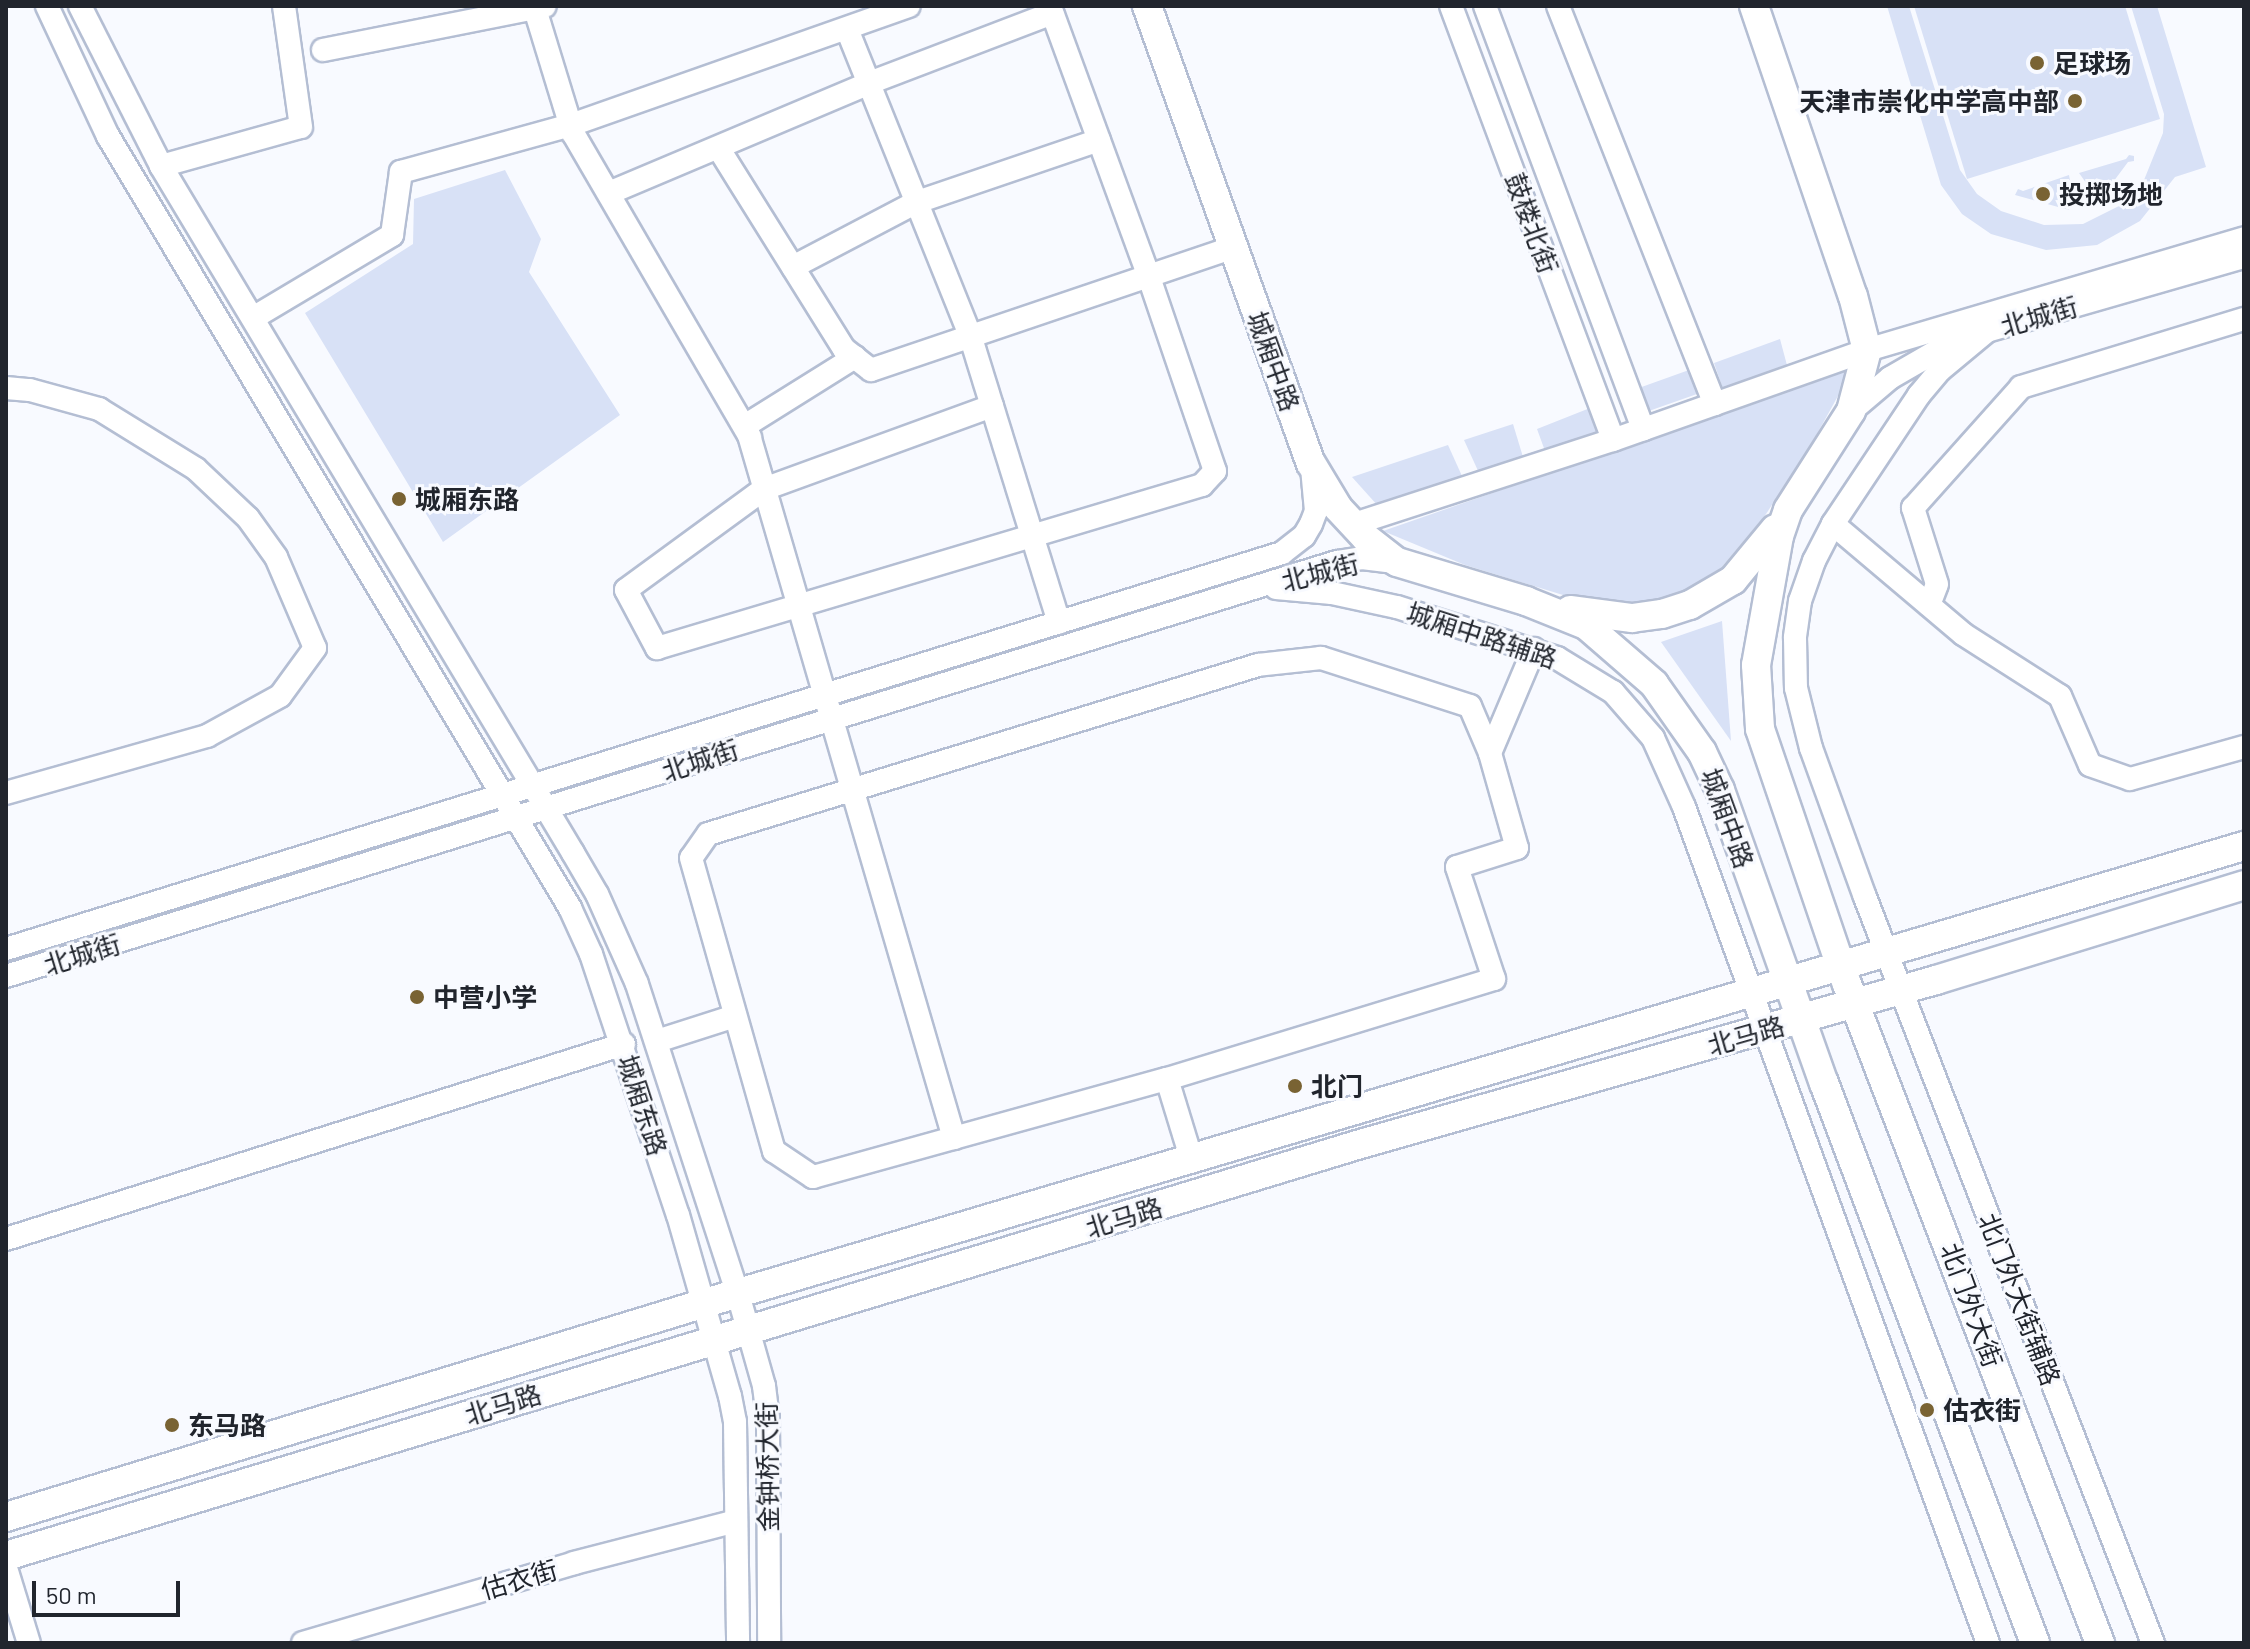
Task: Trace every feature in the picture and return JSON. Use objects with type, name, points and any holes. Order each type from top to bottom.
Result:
[{"type":"main road","name":"城厢中路","points":[[1147,6],[1311,463],[1351,525],[1397,562],[1567,615],[1606,640],[1654,684],[1681,718],[1720,790],[1800,1019]]},
{"type":"main road","name":"城厢中路","points":[[1526,601],[1619,618],[1674,611],[1705,598],[1733,580],[1788,510],[1851,411],[1867,350],[1853,296],[1754,6]]},
{"type":"main road","name":"城厢中路","points":[[1788,510],[1763,606],[1756,665],[1756,698],[1767,759],[1841,968]]},
{"type":"main road","name":"北马路","points":[[6,1517],[705,1303],[1887,955],[2244,846]]},
{"type":"main road","name":"北马路","points":[[6,1556],[1364,1143],[1900,990],[2244,885]]},
{"type":"main road","name":"北门外大街","points":[[1841,968],[2100,1643]]},
{"type":"main road","points":[[1800,1019],[2035,1643]]},
{"type":"main road","points":[[1089,1191],[1100,1225]]},
{"type":"street","name":"城厢东路","points":[[47,6],[108,136],[570,908],[608,995],[716,1339]]},
{"type":"street","name":"城厢东路","points":[[80,6],[161,166],[603,907],[637,984],[657,1041],[738,1294]]},
{"type":"street","points":[[161,166],[301,127],[284,6]]},
{"type":"street","points":[[253,318],[392,235],[401,172],[571,125],[909,6]]},
{"type":"street","name":"鼓楼北街","points":[[1451,6],[1613,440]]},
{"type":"street","name":"鼓楼北街","points":[[1485,6],[1643,429]]},
{"type":"street","points":[[1558,6],[1715,404]]},
{"type":"street","points":[[323,50],[540,8],[571,125],[746,425],[802,606],[851,790],[954,1138]]},
{"type":"street","points":[[609,193],[1051,10],[1149,277],[1215,471],[1202,485],[657,648],[626,590],[766,488],[992,406]]},
{"type":"street","points":[[847,29],[970,335],[1059,623]]},
{"type":"street","points":[[793,267],[917,202],[1099,140]]},
{"type":"street","points":[[719,149],[844,349],[871,370],[1234,247]]},
{"type":"street","name":"北城街","points":[[1351,525],[1613,440],[1867,350],[2244,238]]},
{"type":"street","name":"北城街","points":[[1851,411],[1914,362],[1987,331],[2244,257]]},
{"type":"street","points":[[1929,605],[1937,584],[1913,508],[2021,387],[2244,319]]},
{"type":"street","points":[[1887,955],[1811,748],[1796,688],[1795,638],[1800,601],[1814,561],[1833,524],[1919,395],[1940,370],[1987,331]]},
{"type":"street","points":[[746,425],[855,357]]},
{"type":"street","points":[[6,388],[30,390],[99,409],[196,469],[248,518],[276,557],[315,648],[280,696],[207,736],[6,793]]},
{"type":"street","name":"北城街","points":[[6,976],[545,809],[1059,623],[1282,553],[1304,536],[1316,511],[1311,463]]},
{"type":"street","points":[[1833,524],[1963,634],[2060,696],[2090,765],[2130,779],[2244,747]]},
{"type":"street","name":"北城街","points":[[7,947],[533,788],[1249,590],[1337,562],[1362,558],[1397,562]]},
{"type":"street","name":"城厢中路辅路","points":[[1249,590],[1300,588],[1397,607],[1534,649],[1574,666],[1603,684],[1653,738],[1678,793],[1752,994]]},
{"type":"street","points":[[1490,753],[1534,649]]},
{"type":"street","points":[[1321,658],[1470,706],[1490,753],[1517,848],[1457,867],[1494,979],[1167,1079],[813,1177],[774,1151],[691,858],[708,834],[851,790],[1258,665],[1321,658]]},
{"type":"street","name":"北门外大街辅路","points":[[1887,955],[2153,1643]]},
{"type":"street","points":[[1752,994],[1988,1643]]},
{"type":"street","points":[[657,1041],[735,1016]]},
{"type":"street","points":[[6,1239],[624,1044]]},
{"type":"street","points":[[1167,1079],[1192,1161]]},
{"type":"street","name":"金钟桥大街","points":[[738,1294],[764,1386],[768,1419],[769,1643]]},
{"type":"street","name":"金钟桥大街","points":[[716,1339],[735,1422],[738,1643]]},
{"type":"street","name":"估衣街","points":[[303,1643],[588,1559],[736,1521]]},
{"type":"street","points":[[6,1568],[29,1643]]},
{"type":"shaded area","points":[[1887,6],[1909,6],[1960,170],[1977,194],[2001,211],[2044,225],[2083,224],[2123,204],[2144,180],[2163,133],[2164,114],[2131,6],[2157,6],[2206,167],[2175,177],[2140,221],[2097,245],[2046,250],[1991,234],[1962,214],[1941,185]]},
{"type":"shaded area","name":"足球场","points":[[1914,6],[2125,6],[2160,119],[1967,179]]},
{"type":"shaded area","name":"投掷场地","points":[[2129,155],[2134,156],[2134,161],[2128,162],[2099,201],[2079,173],[2126,159]]},
{"type":"shaded area","points":[[505,170],[541,239],[529,272],[620,415],[443,542],[305,313],[413,244],[414,199]]},
{"type":"shaded area","name":"投掷场地","points":[[2069,175],[2072,192],[2069,210],[2015,195],[2018,189],[2023,191]]},
{"type":"shaded area","points":[[1780,339],[1788,369],[1724,392],[1714,363]]},
{"type":"shaded area","points":[[1854,367],[1807,452],[1764,517],[1711,580],[1679,597],[1638,606],[1576,599],[1465,565],[1383,531]]},
{"type":"shaded area","points":[[1689,370],[1697,394],[1646,412],[1636,389]]},
{"type":"shaded area","points":[[1590,408],[1599,431],[1545,451],[1537,429]]},
{"type":"shaded area","points":[[1513,424],[1523,457],[1479,473],[1464,440]]},
{"type":"shaded area","points":[[1448,445],[1462,476],[1378,506],[1352,477]]},
{"type":"shaded area","points":[[1722,621],[1731,741],[1661,642]]},
{"type":"place","name":"足球场","points":[[2037,63]]},
{"type":"place","name":"天津市崇化中学高中部","points":[[2075,101]]},
{"type":"place","name":"投掷场地","points":[[2043,194]]},
{"type":"place","name":"城厢东路","points":[[399,499]]},
{"type":"place","name":"中营小学","points":[[417,997]]},
{"type":"place","name":"北门","points":[[1295,1086]]},
{"type":"place","name":"估衣街","points":[[1927,1410]]},
{"type":"place","name":"东马路","points":[[172,1425]]}]
